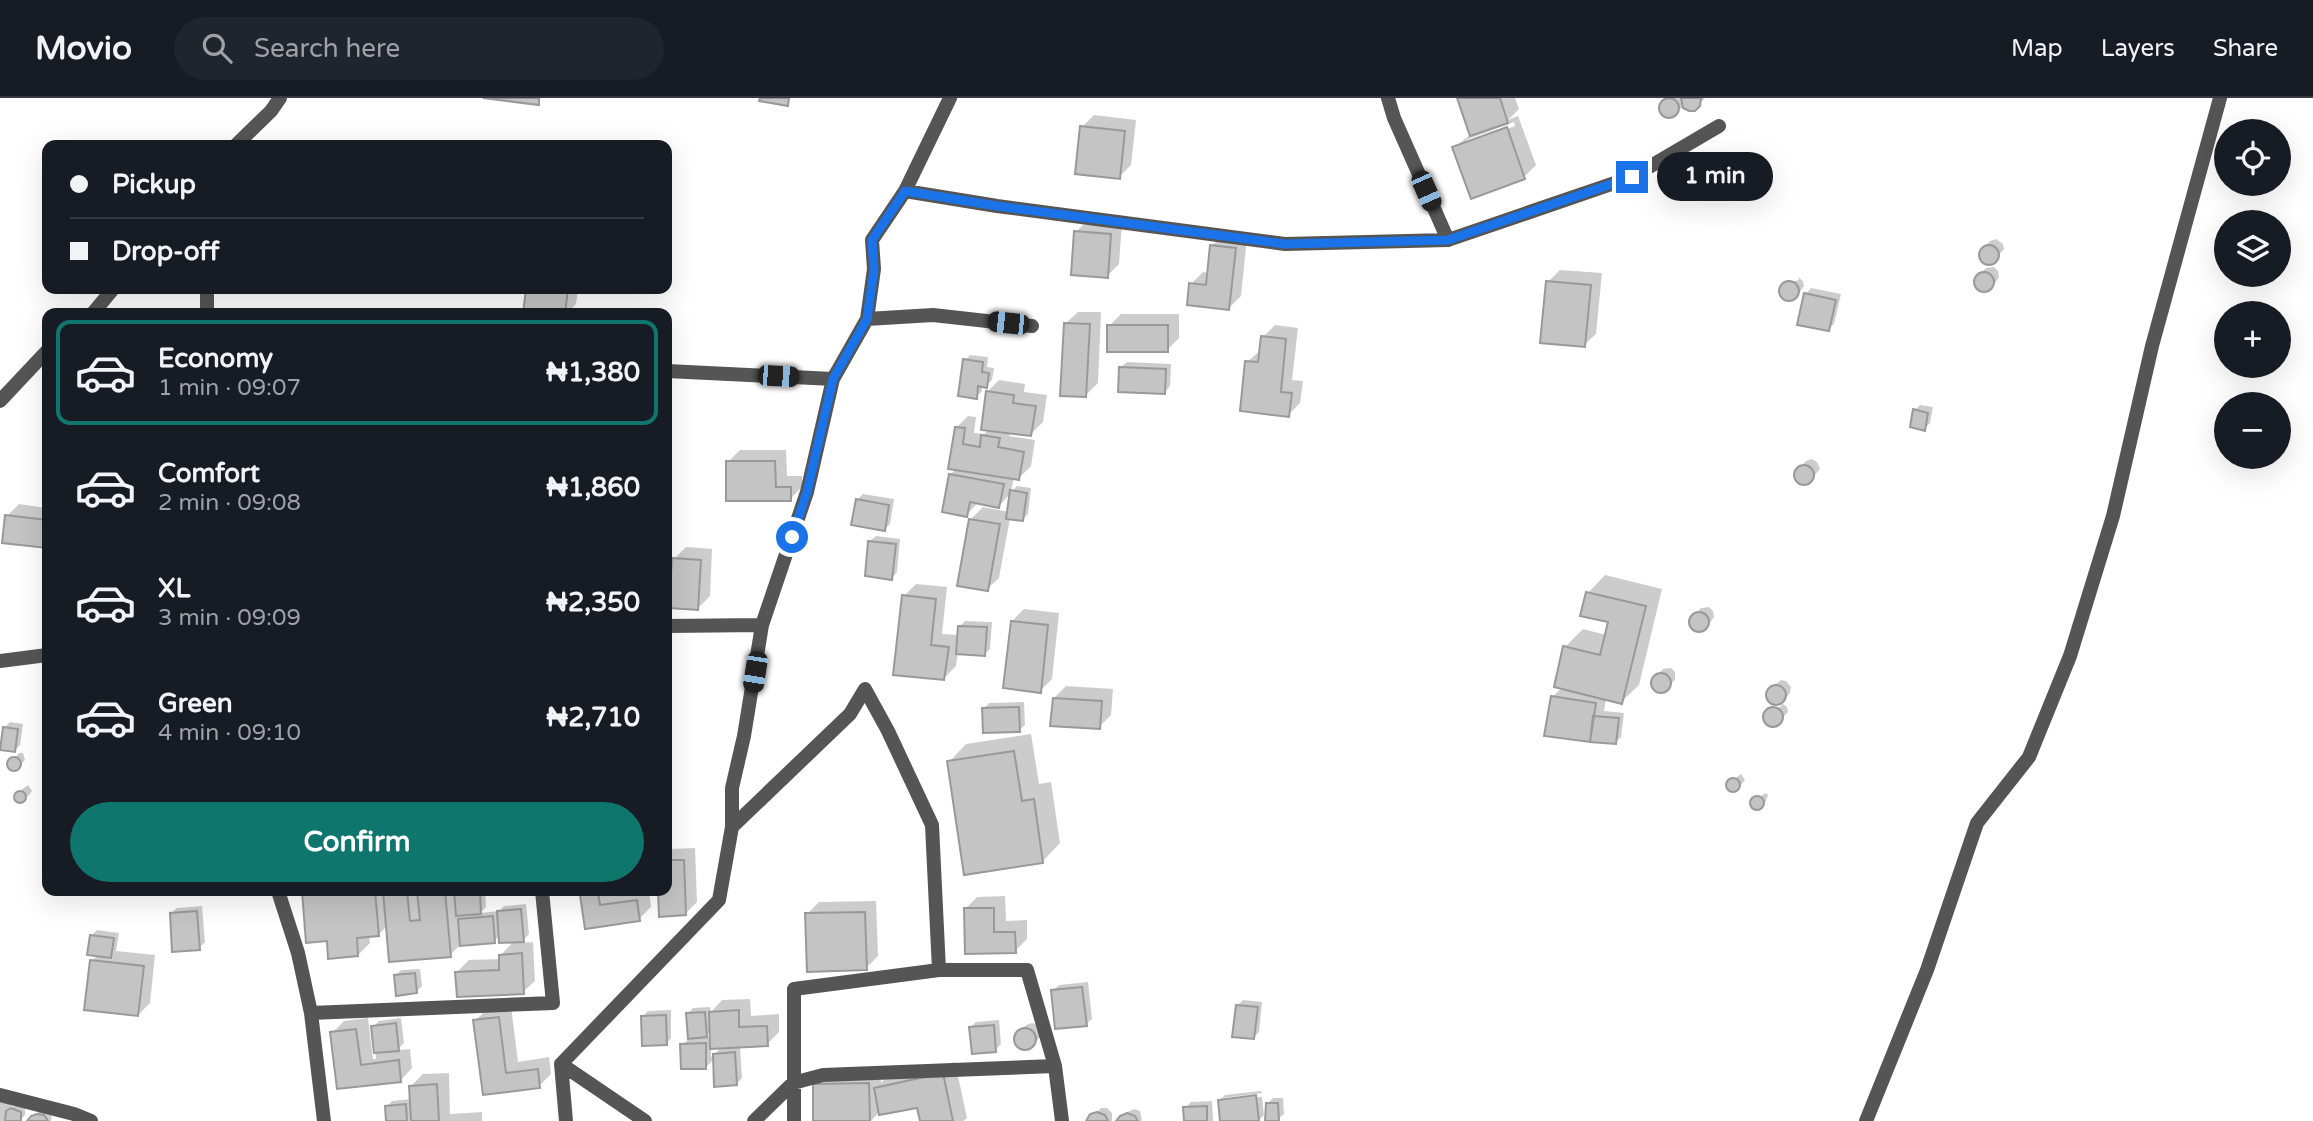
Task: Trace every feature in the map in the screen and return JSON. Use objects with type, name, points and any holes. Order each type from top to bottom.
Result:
[{"type":"street","points":[[240,140],[270,104],[280,98]]},
{"type":"street","points":[[566,1121],[561,1064],[719,900],[732,827],[732,788],[744,736],[762,625],[807,492],[833,379],[867,319],[874,270],[872,240],[905,191],[950,98]]},
{"type":"street","points":[[1388,98],[1394,118],[1448,240]]},
{"type":"street","points":[[1866,1121],[1927,970],[1977,823],[2029,757],[2070,656],[2113,516],[2152,346],[2220,98]]},
{"type":"street","points":[[905,191],[997,206],[1285,244],[1448,240],[1632,177],[1719,127]]},
{"type":"street","points":[[97,308],[109,294]]},
{"type":"street","points":[[867,319],[933,315],[1032,326]]},
{"type":"street","points":[[0,401],[42,356]]},
{"type":"street","points":[[672,371],[833,379]]},
{"type":"street","points":[[672,626],[762,625]]},
{"type":"street","points":[[0,661],[42,656]]},
{"type":"street","points":[[732,827],[850,714],[865,689],[932,825],[939,970]]},
{"type":"street","points":[[280,896],[298,953],[311,1013],[324,1121]]},
{"type":"street","points":[[311,1013],[553,1003],[542,896]]},
{"type":"street","points":[[793,1121],[794,989],[939,970],[1027,970],[1055,1066],[1062,1121]]},
{"type":"street","points":[[561,1064],[645,1121]]},
{"type":"street","points":[[754,1121],[793,1083],[823,1075],[1055,1066]]},
{"type":"street","points":[[0,1095],[91,1121]]},
{"type":"building","points":[[483,98],[539,98],[539,105]]},
{"type":"building","points":[[760,98],[789,98],[788,106],[759,101]]},
{"type":"building","points":[[1457,98],[1500,98],[1508,123],[1470,136]]},
{"type":"building","points":[[1665,98],[1673,98],[1679,108],[1673,118],[1665,118],[1659,112],[1659,104]]},
{"type":"building","points":[[1681,98],[1701,98],[1700,106],[1695,111],[1689,111],[1683,108]]},
{"type":"building","points":[[1080,126],[1125,131],[1120,179],[1075,174]]},
{"type":"building","points":[[1507,127],[1525,179],[1471,199],[1452,147]]},
{"type":"building","points":[[1074,231],[1111,234],[1108,278],[1071,275]]},
{"type":"building","points":[[1210,245],[1236,248],[1229,310],[1187,305],[1189,283],[1206,285]]},
{"type":"building","points":[[1985,245],[1993,245],[1999,255],[1993,265],[1985,265],[1979,259],[1979,251]]},
{"type":"building","points":[[1984,272],[1991,275],[1994,282],[1991,289],[1984,292],[1977,289],[1974,282],[1977,275]]},
{"type":"building","points":[[1546,281],[1591,285],[1585,347],[1540,343]]},
{"type":"building","points":[[1785,281],[1793,281],[1799,291],[1793,301],[1785,301],[1779,295],[1779,287]]},
{"type":"building","points":[[1804,293],[1836,300],[1829,331],[1797,325]]},
{"type":"building","points":[[525,294],[567,294],[566,308],[524,308]]},
{"type":"building","points":[[1064,323],[1090,324],[1086,397],[1060,396]]},
{"type":"building","points":[[1107,325],[1168,325],[1168,352],[1107,352]]},
{"type":"building","points":[[1261,336],[1286,339],[1281,392],[1292,393],[1289,417],[1240,411],[1245,361],[1258,362]]},
{"type":"building","points":[[963,359],[983,362],[982,372],[989,373],[987,388],[978,386],[977,399],[958,396]]},
{"type":"building","points":[[1119,367],[1166,369],[1165,394],[1118,392]]},
{"type":"building","points":[[986,391],[1014,395],[1013,403],[1036,406],[1031,436],[981,430]]},
{"type":"building","points":[[1913,409],[1928,413],[1925,431],[1910,427]]},
{"type":"building","points":[[955,427],[965,428],[963,444],[980,447],[981,435],[1000,438],[998,447],[1024,452],[1019,480],[948,469]]},
{"type":"building","points":[[726,461],[775,461],[776,487],[791,487],[791,501],[726,501]]},
{"type":"building","points":[[1800,465],[1808,465],[1814,475],[1808,485],[1800,485],[1794,479],[1794,471]]},
{"type":"building","points":[[949,474],[1004,484],[999,508],[970,502],[967,517],[942,512]]},
{"type":"building","points":[[1010,490],[1027,493],[1023,521],[1006,519]]},
{"type":"building","points":[[856,499],[889,505],[885,531],[851,525]]},
{"type":"building","points":[[5,515],[42,519],[42,547],[2,543]]},
{"type":"building","points":[[969,519],[1000,524],[988,591],[957,586]]},
{"type":"building","points":[[868,541],[896,544],[892,580],[865,576]]},
{"type":"building","points":[[672,558],[701,560],[698,610],[672,608]]},
{"type":"building","points":[[1586,592],[1646,606],[1622,704],[1554,687],[1563,646],[1600,655],[1608,622],[1580,616]]},
{"type":"building","points":[[902,595],[936,599],[931,645],[949,647],[944,680],[893,675]]},
{"type":"building","points":[[1695,612],[1703,612],[1709,622],[1703,632],[1695,632],[1689,626],[1689,618]]},
{"type":"building","points":[[1011,621],[1048,625],[1041,693],[1003,688]]},
{"type":"building","points":[[958,626],[987,627],[985,656],[956,654]]},
{"type":"building","points":[[1657,673],[1665,673],[1671,683],[1665,693],[1657,693],[1651,687],[1651,679]]},
{"type":"building","points":[[1772,685],[1780,685],[1786,695],[1780,705],[1772,705],[1766,699],[1766,691]]},
{"type":"building","points":[[1551,696],[1596,703],[1590,742],[1544,736]]},
{"type":"building","points":[[1053,698],[1102,701],[1100,729],[1050,726]]},
{"type":"building","points":[[1019,707],[1020,732],[983,733],[982,708]]},
{"type":"building","points":[[1769,707],[1777,707],[1783,717],[1777,727],[1769,727],[1763,721],[1763,713]]},
{"type":"building","points":[[1593,716],[1619,718],[1616,744],[1590,742]]},
{"type":"building","points":[[3,727],[18,729],[15,752],[0,750]]},
{"type":"building","points":[[1014,751],[1022,801],[1034,799],[1043,863],[964,875],[947,761]]},
{"type":"building","points":[[14,757],[19,759],[19,769],[14,771],[9,769],[7,764],[9,759]]},
{"type":"building","points":[[1733,778],[1738,780],[1738,790],[1733,792],[1728,790],[1726,785],[1728,780]]},
{"type":"building","points":[[15,792],[25,792],[25,802],[15,802]]},
{"type":"building","points":[[1757,796],[1762,798],[1762,808],[1757,810],[1752,808],[1750,803],[1752,798]]},
{"type":"building","points":[[672,860],[684,860],[686,915],[659,917],[658,896],[672,896]]},
{"type":"building","points":[[302,896],[375,896],[379,936],[357,938],[358,956],[328,959],[327,941],[306,943]]},
{"type":"building","points":[[383,896],[408,896],[410,921],[420,920],[418,896],[445,896],[451,957],[389,962]]},
{"type":"building","points":[[454,896],[480,896],[481,914],[456,916]]},
{"type":"building","points":[[580,896],[599,896],[600,905],[637,900],[640,921],[585,929]]},
{"type":"building","points":[[964,908],[994,908],[994,932],[1015,932],[1016,953],[965,954]]},
{"type":"building","points":[[521,909],[524,942],[499,943],[497,911]]},
{"type":"building","points":[[197,911],[200,950],[172,952],[170,913]]},
{"type":"building","points":[[865,912],[867,970],[807,972],[805,913]]},
{"type":"building","points":[[493,916],[495,943],[460,946],[458,919]]},
{"type":"building","points":[[90,935],[114,938],[111,958],[87,955]]},
{"type":"building","points":[[522,953],[524,994],[457,997],[455,972],[499,970],[499,955]]},
{"type":"building","points":[[90,960],[144,966],[138,1016],[84,1010]]},
{"type":"building","points":[[415,973],[417,993],[396,996],[394,975]]},
{"type":"building","points":[[1082,987],[1087,1026],[1055,1029],[1051,990]]},
{"type":"building","points":[[1236,1005],[1258,1007],[1254,1039],[1232,1037]]},
{"type":"building","points":[[739,1010],[739,1027],[767,1026],[768,1046],[710,1049],[709,1012]]},
{"type":"building","points":[[705,1012],[707,1037],[688,1039],[686,1013]]},
{"type":"building","points":[[666,1015],[667,1045],[642,1046],[641,1016]]},
{"type":"building","points":[[499,1017],[506,1073],[538,1069],[540,1088],[483,1095],[473,1020]]},
{"type":"building","points":[[396,1023],[399,1051],[374,1053],[371,1026]]},
{"type":"building","points":[[994,1025],[996,1052],[972,1054],[969,1027]]},
{"type":"building","points":[[1025,1028],[1033,1031],[1036,1039],[1033,1047],[1025,1050],[1017,1047],[1014,1039],[1017,1031]]},
{"type":"building","points":[[356,1029],[361,1065],[399,1060],[401,1082],[337,1089],[330,1032]]},
{"type":"building","points":[[706,1043],[706,1069],[681,1069],[680,1044]]},
{"type":"building","points":[[735,1052],[737,1085],[714,1087],[713,1054]]},
{"type":"building","points":[[943,1073],[953,1121],[920,1121],[917,1108],[879,1115],[874,1088]]},
{"type":"building","points":[[869,1083],[870,1121],[813,1121],[813,1084]]},
{"type":"building","points":[[437,1084],[439,1121],[411,1121],[409,1086]]},
{"type":"building","points":[[1256,1095],[1259,1121],[1220,1121],[1218,1100]]},
{"type":"building","points":[[1266,1103],[1278,1103],[1279,1121],[1265,1121]]},
{"type":"building","points":[[406,1104],[407,1121],[386,1121],[385,1106]]},
{"type":"building","points":[[1207,1106],[1207,1121],[1184,1121],[1183,1107]]},
{"type":"building","points":[[11,1108],[21,1112],[21,1121],[5,1121],[6,1111]]},
{"type":"building","points":[[1097,1112],[1105,1115],[1108,1121],[1086,1121],[1090,1114]]},
{"type":"building","points":[[1127,1113],[1135,1116],[1138,1121],[1116,1121],[1120,1116]]},
{"type":"building","points":[[37,1114],[44,1115],[48,1121],[27,1121]]},
{"type":"route","points":[[792,537],[807,492],[833,379],[867,319],[874,270],[872,240],[905,191],[997,206],[1285,244],[1448,240],[1632,177]]}]
